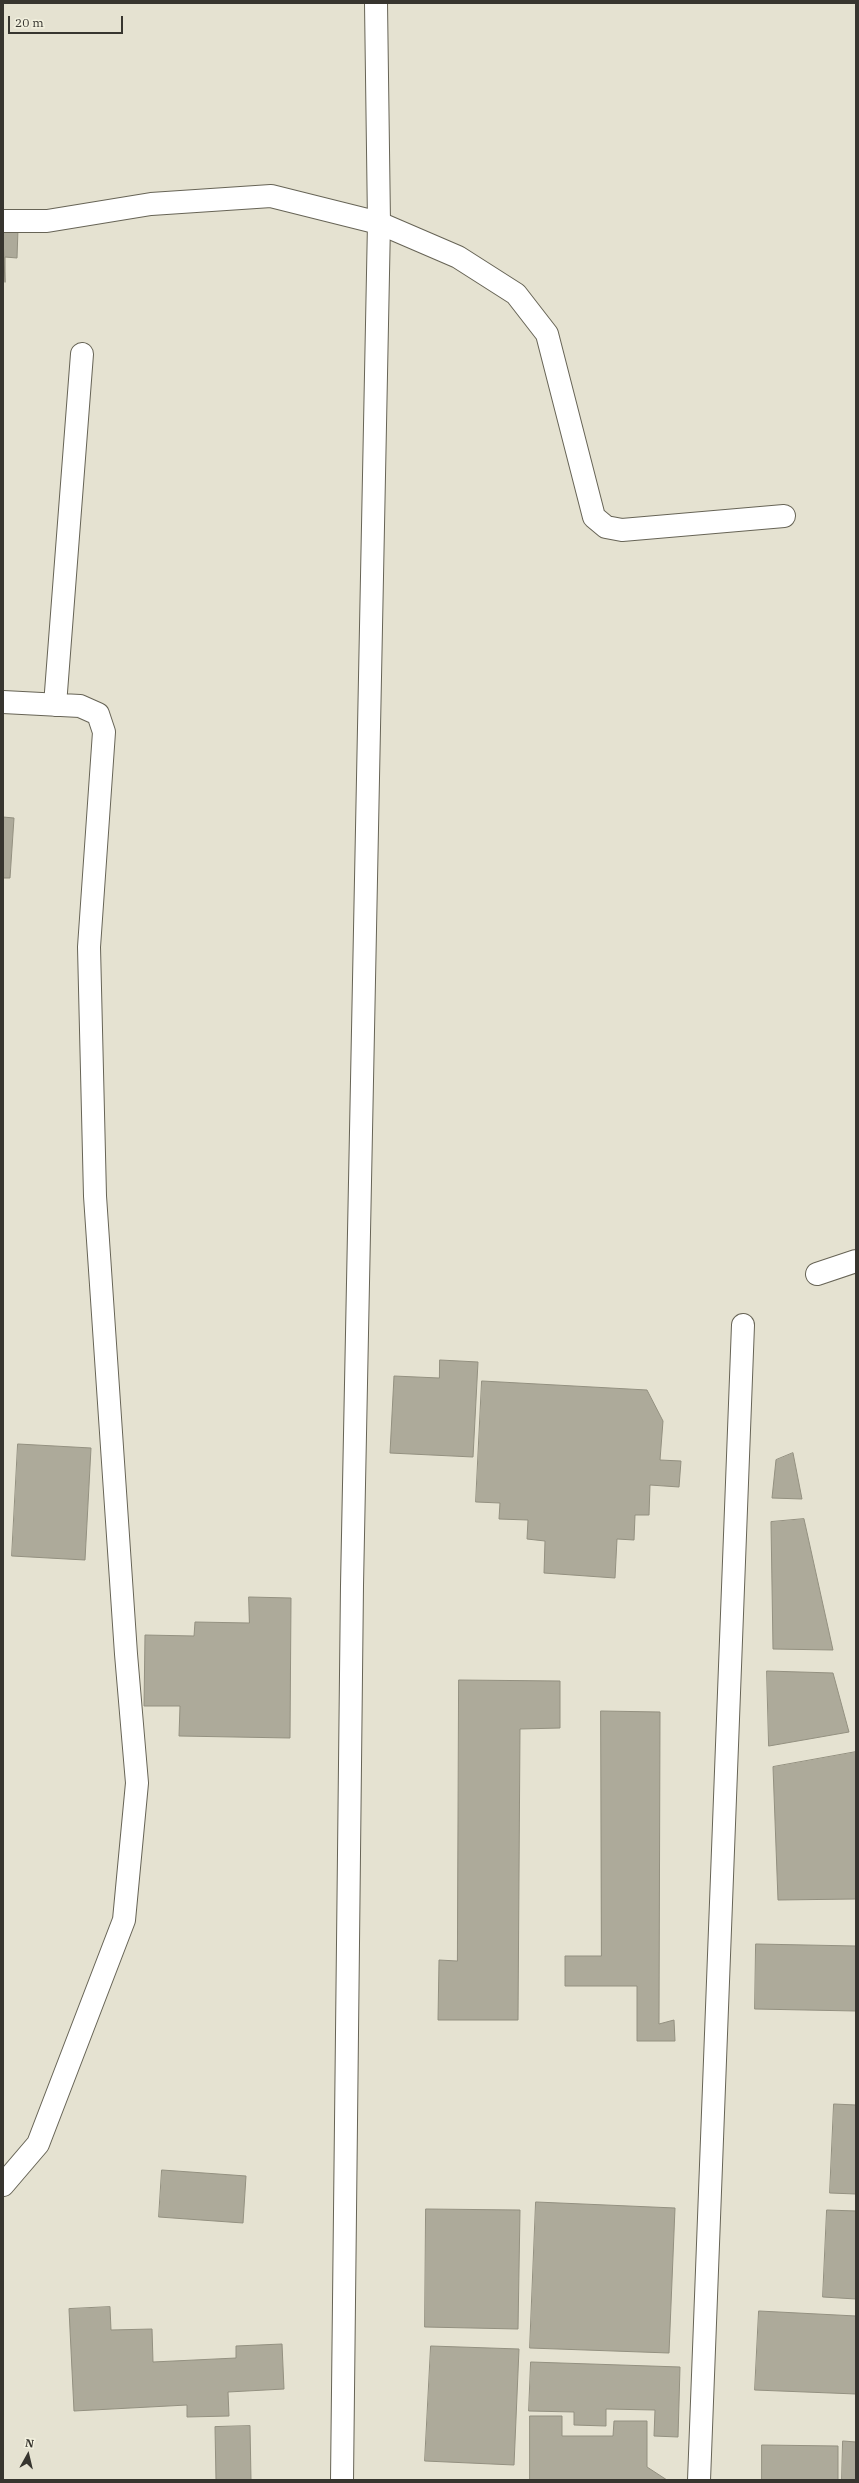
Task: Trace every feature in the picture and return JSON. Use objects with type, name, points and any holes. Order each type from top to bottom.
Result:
[{"type":"street","points":[[342,2480],[352,1577],[379,223],[376,3]]},
{"type":"street","points":[[3,221],[47,221],[151,204],[272,196],[379,223],[458,257],[516,294],[547,334],[594,517],[606,527],[622,530],[784,516]]},
{"type":"street","points":[[56,705],[82,354]]},
{"type":"street","points":[[3,702],[80,706],[98,714],[104,732],[89,947],[95,1196],[126,1654],[137,1782],[124,1920],[38,2144],[3,2185]]},
{"type":"street","points":[[817,1274],[856,1261]]},
{"type":"street","points":[[699,2480],[743,1326]]},
{"type":"building","points":[[3,228],[18,229],[17,258],[5,257],[5,282]]},
{"type":"building","points":[[3,817],[14,818],[10,878],[3,878]]},
{"type":"building","points":[[440,1360],[478,1362],[473,1457],[390,1453],[394,1376],[439,1378]]},
{"type":"building","points":[[482,1381],[647,1390],[663,1421],[660,1460],[681,1461],[679,1487],[650,1485],[649,1515],[635,1515],[634,1540],[617,1539],[615,1578],[544,1573],[545,1541],[527,1539],[528,1520],[499,1519],[500,1503],[476,1502]]},
{"type":"building","points":[[18,1444],[91,1448],[85,1560],[12,1556]]},
{"type":"building","points":[[793,1453],[802,1499],[772,1498],[776,1460]]},
{"type":"building","points":[[804,1519],[833,1650],[773,1649],[771,1522]]},
{"type":"building","points":[[249,1597],[291,1598],[290,1738],[179,1736],[180,1706],[144,1706],[145,1635],[194,1636],[195,1622],[249,1623]]},
{"type":"building","points":[[767,1671],[833,1673],[849,1732],[769,1746]]},
{"type":"building","points":[[459,1680],[560,1681],[560,1728],[520,1729],[518,2020],[438,2020],[439,1960],[457,1961]]},
{"type":"building","points":[[601,1711],[660,1712],[659,2024],[674,2020],[675,2041],[637,2041],[637,1986],[565,1986],[565,1956],[601,1956]]},
{"type":"building","points":[[856,1752],[856,1899],[778,1900],[773,1767]]},
{"type":"building","points":[[756,1944],[856,1946],[856,2011],[755,2009]]},
{"type":"building","points":[[834,2104],[856,2105],[856,2194],[830,2193]]},
{"type":"building","points":[[162,2170],[246,2176],[243,2223],[159,2217]]},
{"type":"building","points":[[536,2202],[675,2208],[669,2353],[530,2348]]},
{"type":"building","points":[[426,2209],[520,2210],[518,2329],[425,2327]]},
{"type":"building","points":[[827,2210],[856,2211],[856,2299],[823,2297]]},
{"type":"building","points":[[110,2307],[111,2330],[152,2329],[153,2362],[236,2358],[236,2346],[282,2344],[284,2389],[228,2392],[229,2416],[187,2417],[187,2405],[74,2411],[69,2309]]},
{"type":"building","points":[[759,2311],[856,2316],[856,2394],[755,2390]]},
{"type":"building","points":[[431,2346],[519,2349],[514,2465],[425,2461]]},
{"type":"building","points":[[531,2362],[680,2367],[678,2437],[654,2436],[655,2410],[606,2409],[606,2426],[574,2425],[574,2412],[529,2411]]},
{"type":"building","points":[[530,2416],[562,2416],[562,2436],[613,2436],[614,2421],[647,2421],[647,2467],[667,2480],[530,2480]]},
{"type":"building","points":[[250,2426],[251,2480],[216,2480],[215,2427]]},
{"type":"building","points":[[843,2441],[856,2442],[856,2480],[842,2480]]},
{"type":"building","points":[[762,2445],[838,2446],[838,2480],[762,2480]]}]
